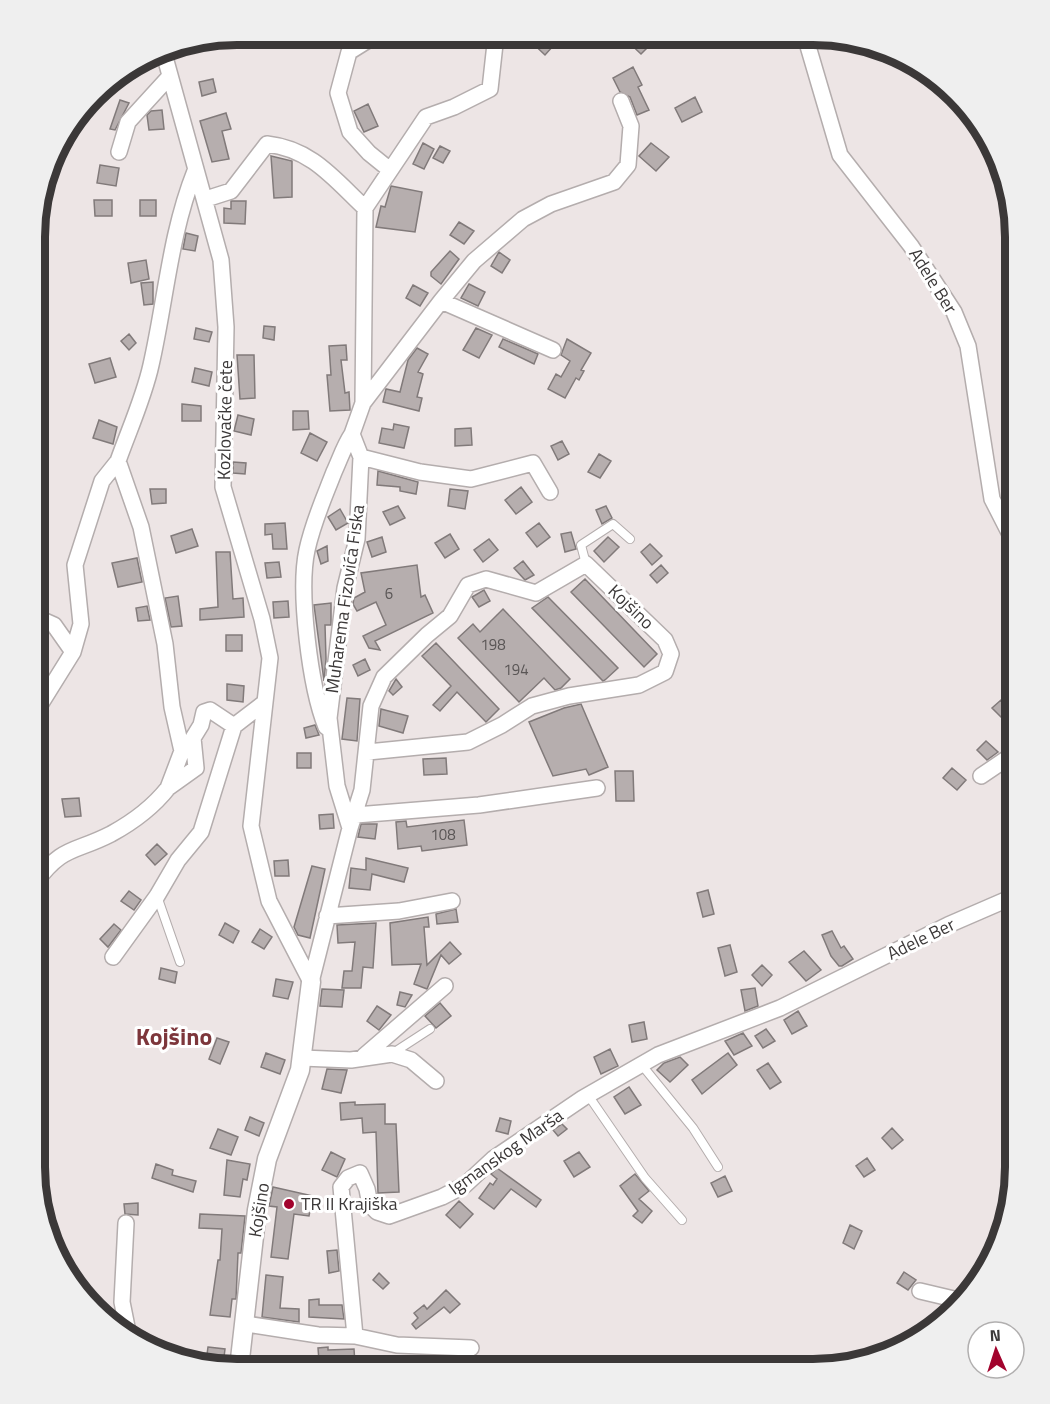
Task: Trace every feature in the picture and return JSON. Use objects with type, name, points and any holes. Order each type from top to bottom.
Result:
[{"type":"street","points":[[360,45],[348,52],[338,93],[350,132],[369,153],[390,170]]},
{"type":"street","points":[[206,199],[231,191],[267,144],[298,150],[326,171],[365,208],[426,117],[454,107],[490,89],[495,45]]},
{"type":"street","name":"Adele Ber","points":[[807,45],[840,155],[911,246],[958,320],[968,346],[992,499],[1005,524]]},
{"type":"street","name":"Kozlovačke čete","points":[[166,59],[221,260],[226,327],[223,488],[262,619],[270,658],[251,826],[269,901],[311,982]]},
{"type":"street","points":[[119,152],[128,122],[170,76]]},
{"type":"street","points":[[363,404],[474,261],[523,219],[551,204],[614,182],[628,165],[631,126],[621,101]]},
{"type":"street","points":[[45,697],[73,652],[81,624],[75,565],[102,481],[118,461],[151,366],[165,276],[180,207],[195,171]]},
{"type":"street","name":"Muharema Fizovića Fiska","points":[[331,741],[320,711],[312,676],[305,608],[306,552],[318,508],[345,444],[352,435],[363,404],[365,208]]},
{"type":"street","points":[[441,301],[553,350]]},
{"type":"street","name":"Muharema Fizovića Fiska","points":[[352,435],[361,457],[357,539],[345,588],[329,718],[337,786],[353,822]]},
{"type":"street","points":[[361,457],[420,472],[471,479],[533,463],[549,492]]},
{"type":"street","points":[[45,870],[50,863],[68,850],[109,835],[156,804],[168,788],[182,751],[172,707],[165,644],[141,527],[118,461]]},
{"type":"street","name":"Kojšino","points":[[240,1359],[257,1210],[267,1159],[294,1091],[302,1058],[311,982],[353,822],[368,752],[371,706],[384,677],[450,616],[468,585],[486,579],[536,593],[586,564],[665,640],[671,654],[665,672],[639,685],[569,696],[532,706],[502,725],[468,741],[368,752]]},
{"type":"street","points":[[45,621],[54,625],[73,652]]},
{"type":"street","points":[[113,957],[157,896],[178,860],[201,832],[234,726],[264,703]]},
{"type":"street","points":[[168,788],[196,768],[193,738],[201,725],[204,712],[210,710],[234,726]]},
{"type":"street","points":[[981,776],[1005,760]]},
{"type":"street","points":[[353,822],[597,788]]},
{"type":"street","name":"Adele Ber","points":[[828,984],[948,925],[1005,900]]},
{"type":"street","points":[[327,916],[399,910],[452,901]]},
{"type":"street","name":"Igmanskog Marša","points":[[355,1336],[351,1284],[340,1206],[341,1187],[348,1178],[360,1173],[368,1189],[370,1205],[377,1212],[389,1216],[465,1185],[493,1159],[588,1095],[641,1064],[678,1047],[780,1008],[828,984]]},
{"type":"street","points":[[364,1056],[445,986]]},
{"type":"street","points":[[302,1058],[351,1060],[364,1056],[392,1054],[411,1060],[436,1081]]},
{"type":"street","points":[[126,1223],[122,1302],[126,1323]]},
{"type":"street","points":[[921,1291],[952,1299]]},
{"type":"street","points":[[246,1324],[318,1335],[355,1336],[397,1345],[471,1348]]},
{"type":"lane","points":[[586,564],[581,545],[601,530],[613,524],[630,539]]},
{"type":"lane","points":[[157,896],[180,962]]},
{"type":"lane","points":[[392,1054],[430,1029]]},
{"type":"lane","points":[[641,1064],[680,1111],[718,1167]]},
{"type":"lane","points":[[588,1095],[645,1178],[682,1220]]},
{"type":"building","points":[[534,45],[554,45],[545,55]]},
{"type":"building","points":[[632,45],[650,45],[641,54]]},
{"type":"building","points":[[633,67],[642,85],[638,87],[649,110],[637,115],[630,97],[620,92],[613,78]]},
{"type":"building","points":[[213,79],[216,92],[202,96],[199,82]]},
{"type":"building","points":[[695,97],[702,112],[682,122],[675,108]]},
{"type":"building","points":[[120,100],[129,103],[115,130],[110,129]]},
{"type":"building","points":[[368,104],[378,126],[364,132],[354,111]]},
{"type":"building","points":[[162,110],[164,129],[149,130],[147,115],[151,111]]},
{"type":"building","points":[[226,113],[231,129],[222,131],[229,159],[212,162],[200,121]]},
{"type":"building","points":[[423,143],[434,149],[424,169],[413,164]]},
{"type":"building","points":[[651,143],[669,157],[656,171],[639,156]]},
{"type":"building","points":[[440,146],[450,151],[443,163],[433,158]]},
{"type":"building","points":[[271,156],[292,161],[292,197],[274,198]]},
{"type":"building","points":[[100,165],[119,168],[116,186],[97,183]]},
{"type":"building","points":[[391,186],[422,192],[415,232],[376,227],[381,206],[385,207]]},
{"type":"building","points":[[94,200],[112,200],[112,216],[95,216]]},
{"type":"building","points":[[140,200],[156,200],[156,216],[140,216]]},
{"type":"building","points":[[231,201],[246,201],[245,224],[224,223],[224,208],[231,209]]},
{"type":"building","points":[[459,222],[474,231],[464,244],[450,235]]},
{"type":"building","points":[[186,233],[198,236],[195,251],[183,249]]},
{"type":"building","points":[[450,251],[459,259],[441,284],[431,276],[431,272]]},
{"type":"building","points":[[499,252],[510,260],[502,273],[491,266]]},
{"type":"building","points":[[146,260],[149,279],[131,283],[128,263]]},
{"type":"building","points":[[153,282],[153,304],[144,305],[141,283]]},
{"type":"building","points":[[469,284],[485,292],[478,306],[461,298]]},
{"type":"building","points":[[413,285],[428,293],[420,306],[406,298]]},
{"type":"building","points":[[264,326],[275,327],[274,340],[263,338]]},
{"type":"building","points":[[196,328],[212,332],[209,342],[194,339]]},
{"type":"building","points":[[476,328],[492,335],[479,358],[463,350]]},
{"type":"building","points":[[129,334],[136,343],[129,350],[121,341]]},
{"type":"building","points":[[503,339],[538,354],[534,364],[499,347]]},
{"type":"building","points":[[567,339],[591,353],[581,370],[584,371],[579,380],[576,378],[565,398],[548,389],[556,374],[561,377],[570,361],[561,355]]},
{"type":"building","points":[[346,345],[347,360],[341,360],[345,393],[349,392],[350,410],[330,411],[327,375],[331,375],[329,346]]},
{"type":"building","points":[[417,348],[428,354],[418,372],[423,374],[417,397],[422,398],[419,411],[383,402],[386,389],[400,392],[408,360]]},
{"type":"building","points":[[237,355],[254,355],[255,398],[240,399]]},
{"type":"building","points":[[110,358],[116,377],[95,383],[89,364]]},
{"type":"building","points":[[195,368],[212,372],[209,386],[192,382]]},
{"type":"building","points":[[182,404],[201,406],[201,421],[182,421]]},
{"type":"building","points":[[293,411],[308,411],[309,429],[293,430]]},
{"type":"building","points":[[238,415],[254,419],[251,435],[234,431]]},
{"type":"building","points":[[99,420],[117,427],[113,444],[93,438]]},
{"type":"building","points":[[394,424],[409,427],[404,448],[379,443],[382,428],[393,430]]},
{"type":"building","points":[[471,428],[472,445],[455,446],[455,429]]},
{"type":"building","points":[[310,433],[327,442],[317,461],[301,453]]},
{"type":"building","points":[[562,441],[569,454],[558,460],[551,446]]},
{"type":"building","points":[[599,454],[611,461],[600,478],[588,472]]},
{"type":"building","points":[[233,462],[246,463],[245,474],[233,473]]},
{"type":"building","points":[[378,471],[418,482],[416,494],[400,491],[400,487],[377,485]]},
{"type":"building","points":[[521,487],[532,502],[516,514],[505,500]]},
{"type":"building","points":[[150,489],[166,489],[166,503],[152,504]]},
{"type":"building","points":[[450,489],[468,491],[465,509],[448,506]]},
{"type":"building","points":[[398,506],[405,518],[390,525],[383,512]]},
{"type":"building","points":[[606,506],[612,518],[602,524],[596,510]]},
{"type":"building","points":[[340,509],[348,523],[336,530],[328,517]]},
{"type":"building","points":[[285,523],[287,549],[273,549],[272,534],[265,535],[265,524]]},
{"type":"building","points":[[539,523],[550,537],[537,547],[526,533]]},
{"type":"building","points":[[192,529],[198,546],[176,553],[171,536]]},
{"type":"building","points":[[571,532],[576,549],[565,552],[561,534]]},
{"type":"building","points":[[450,534],[459,549],[445,558],[435,543]]},
{"type":"building","points":[[382,537],[386,552],[372,557],[367,542]]},
{"type":"building","points":[[608,537],[619,547],[604,562],[594,551]]},
{"type":"building","points":[[489,539],[498,550],[483,562],[474,550]]},
{"type":"building","points":[[650,544],[662,556],[652,565],[641,552]]},
{"type":"building","points":[[327,546],[328,561],[321,564],[317,551]]},
{"type":"building","points":[[216,552],[230,552],[233,599],[243,598],[244,617],[200,620],[200,609],[218,607]]},
{"type":"building","points":[[137,558],[142,582],[118,587],[112,563]]},
{"type":"building","points":[[523,561],[534,575],[525,580],[514,568]]},
{"type":"building","points":[[279,562],[281,577],[267,578],[265,563]]},
{"type":"building","points":[[417,565],[421,597],[425,595],[433,613],[375,641],[380,650],[369,648],[363,636],[386,625],[376,602],[357,611],[353,604],[354,598],[365,592],[361,573]]},
{"type":"building","points":[[661,565],[668,573],[657,583],[650,575]]},
{"type":"building","points":[[585,579],[657,654],[644,667],[571,592]]},
{"type":"building","points":[[484,590],[490,601],[479,607],[472,597]]},
{"type":"building","points":[[178,596],[182,626],[171,627],[165,598]]},
{"type":"building","points":[[548,597],[618,668],[605,680],[603,681],[532,608]]},
{"type":"building","points":[[288,601],[289,617],[274,618],[273,602]]},
{"type":"building","points":[[331,603],[331,625],[325,625],[324,681],[314,605]]},
{"type":"building","points":[[147,606],[150,620],[138,621],[136,608]]},
{"type":"building","points":[[503,609],[570,679],[561,688],[555,690],[544,678],[519,702],[458,638],[473,624],[480,632]]},
{"type":"building","points":[[226,635],[242,635],[242,651],[226,651]]},
{"type":"building","points":[[436,643],[499,709],[486,722],[457,692],[440,711],[433,705],[451,686],[422,656]]},
{"type":"building","points":[[365,659],[370,670],[358,676],[353,665]]},
{"type":"building","points":[[396,679],[402,687],[393,695],[389,691]]},
{"type":"building","points":[[227,684],[244,686],[243,702],[227,700]]},
{"type":"building","points":[[347,698],[360,699],[357,741],[342,739]]},
{"type":"building","points":[[1001,700],[1005,704],[1005,721],[992,708]]},
{"type":"building","points":[[581,704],[608,767],[589,775],[586,769],[553,776],[529,722]]},
{"type":"building","points":[[381,709],[408,716],[403,733],[379,726]]},
{"type":"building","points":[[315,725],[319,735],[306,738],[304,728]]},
{"type":"building","points":[[986,741],[998,752],[987,760],[977,750]]},
{"type":"building","points":[[297,753],[311,753],[311,768],[297,768]]},
{"type":"building","points":[[446,758],[447,774],[424,775],[423,759]]},
{"type":"building","points":[[952,768],[966,780],[957,790],[943,778]]},
{"type":"building","points":[[615,771],[633,771],[634,801],[616,801]]},
{"type":"building","points":[[79,798],[81,816],[65,817],[62,799]]},
{"type":"building","points":[[333,814],[334,828],[320,829],[319,815]]},
{"type":"building","points":[[464,820],[467,845],[422,851],[421,846],[398,849],[396,822],[406,821],[407,827]]},
{"type":"building","points":[[361,824],[377,824],[375,839],[358,837]]},
{"type":"building","points":[[157,844],[167,854],[155,865],[146,855]]},
{"type":"building","points":[[366,858],[408,868],[404,882],[372,874],[370,890],[349,888],[351,868],[366,870]]},
{"type":"building","points":[[288,860],[289,876],[275,876],[274,861]]},
{"type":"building","points":[[312,866],[325,869],[310,938],[298,935],[294,927]]},
{"type":"building","points":[[708,890],[714,914],[703,917],[697,893]]},
{"type":"building","points":[[129,891],[141,900],[134,910],[121,901]]},
{"type":"building","points":[[456,909],[458,922],[437,924],[436,914]]},
{"type":"building","points":[[428,917],[429,927],[424,927],[427,965],[450,942],[461,954],[449,964],[441,955],[427,989],[414,984],[421,964],[392,965],[390,923]]},
{"type":"building","points":[[225,923],[239,931],[233,943],[219,935]]},
{"type":"building","points":[[376,923],[373,968],[363,967],[361,988],[342,988],[344,971],[352,971],[355,942],[338,943],[337,925]]},
{"type":"building","points":[[114,924],[121,930],[108,947],[100,939]]},
{"type":"building","points":[[260,929],[272,937],[264,949],[252,942]]},
{"type":"building","points":[[832,931],[841,948],[844,946],[853,959],[842,966],[839,966],[831,956],[822,935]]},
{"type":"building","points":[[730,945],[737,972],[725,976],[718,948]]},
{"type":"building","points":[[804,951],[821,970],[806,981],[789,962]]},
{"type":"building","points":[[762,965],[772,975],[762,986],[752,975]]},
{"type":"building","points":[[161,968],[177,972],[175,983],[159,979]]},
{"type":"building","points":[[276,979],[293,982],[288,999],[273,996]]},
{"type":"building","points":[[755,988],[758,1006],[745,1011],[741,990]]},
{"type":"building","points":[[322,989],[344,990],[342,1007],[320,1006]]},
{"type":"building","points":[[400,992],[412,995],[405,1007],[397,1005]]},
{"type":"building","points":[[440,1003],[451,1016],[436,1028],[425,1016]]},
{"type":"building","points":[[377,1006],[391,1015],[379,1030],[367,1021]]},
{"type":"building","points":[[798,1011],[807,1026],[792,1034],[784,1020]]},
{"type":"building","points":[[644,1022],[647,1039],[632,1042],[629,1025]]},
{"type":"building","points":[[766,1029],[775,1041],[763,1048],[755,1036]]},
{"type":"building","points":[[743,1033],[752,1046],[734,1055],[725,1041]]},
{"type":"building","points":[[217,1038],[229,1042],[220,1064],[209,1059]]},
{"type":"building","points":[[610,1049],[618,1066],[601,1074],[594,1057]]},
{"type":"building","points":[[266,1053],[285,1060],[280,1074],[261,1067]]},
{"type":"building","points":[[728,1053],[737,1065],[702,1094],[692,1080]]},
{"type":"building","points":[[680,1057],[688,1065],[670,1082],[657,1070],[664,1063]]},
{"type":"building","points":[[768,1063],[781,1082],[770,1089],[757,1070]]},
{"type":"building","points":[[327,1069],[347,1070],[341,1093],[322,1089]]},
{"type":"building","points":[[629,1087],[641,1105],[625,1114],[614,1097]]},
{"type":"building","points":[[355,1102],[355,1105],[385,1104],[385,1124],[396,1124],[399,1192],[378,1193],[376,1132],[363,1133],[362,1118],[341,1120],[340,1103]]},
{"type":"building","points":[[250,1117],[264,1123],[259,1136],[245,1130]]},
{"type":"building","points":[[500,1118],[511,1121],[508,1134],[496,1131]]},
{"type":"building","points":[[562,1124],[567,1129],[558,1136],[553,1130]]},
{"type":"building","points":[[892,1128],[903,1140],[892,1149],[882,1138]]},
{"type":"building","points":[[218,1129],[238,1137],[231,1155],[210,1148]]},
{"type":"building","points":[[331,1152],[345,1159],[337,1177],[322,1170]]},
{"type":"building","points":[[579,1152],[590,1167],[574,1177],[564,1161]]},
{"type":"building","points":[[867,1158],[875,1170],[864,1177],[856,1166]]},
{"type":"building","points":[[227,1160],[250,1164],[247,1180],[243,1179],[240,1197],[224,1195]]},
{"type":"building","points":[[156,1164],[173,1170],[172,1175],[196,1181],[193,1192],[152,1178]]},
{"type":"building","points":[[497,1168],[541,1200],[536,1207],[511,1189],[494,1209],[479,1198],[490,1183],[493,1185],[497,1179],[491,1174]]},
{"type":"building","points":[[635,1174],[649,1191],[639,1199],[652,1211],[642,1223],[633,1216],[638,1211],[620,1186]]},
{"type":"building","points":[[725,1176],[732,1191],[718,1197],[711,1183]]},
{"type":"building","points":[[273,1187],[313,1196],[309,1216],[294,1214],[288,1259],[271,1257],[277,1207],[269,1206]]},
{"type":"building","points":[[459,1201],[473,1214],[460,1228],[446,1215]]},
{"type":"building","points":[[138,1203],[138,1215],[125,1214],[124,1204]]},
{"type":"building","points":[[200,1214],[245,1216],[241,1253],[238,1253],[236,1299],[232,1299],[230,1317],[210,1315],[218,1260],[220,1260],[222,1229],[199,1228]]},
{"type":"building","points":[[850,1225],[862,1231],[854,1249],[843,1243]]},
{"type":"building","points":[[337,1250],[339,1271],[329,1273],[327,1251]]},
{"type":"building","points":[[904,1272],[916,1280],[908,1290],[897,1283]]},
{"type":"building","points":[[379,1273],[389,1283],[383,1289],[373,1280]]},
{"type":"building","points":[[266,1275],[283,1277],[280,1308],[299,1309],[299,1322],[262,1317]]},
{"type":"building","points":[[446,1290],[460,1304],[450,1313],[444,1307],[416,1329],[412,1324],[418,1318],[414,1313],[424,1305],[427,1309]]},
{"type":"building","points":[[319,1299],[319,1305],[342,1305],[344,1319],[309,1317],[309,1300]]},
{"type":"building","points":[[208,1347],[225,1349],[224,1358],[207,1356]]},
{"type":"building","points":[[318,1348],[354,1349],[355,1359],[319,1359]]},
{"type":"building","points":[[367,1356],[382,1356],[382,1359],[367,1359]]},
{"type":"building","points":[[423,1356],[468,1358],[468,1359],[423,1359]]},
{"type":"place","name":"TR II Krajiška","points":[[289,1204]]},
{"type":"district","name":"Kojšino","points":[[174,1037]]}]
